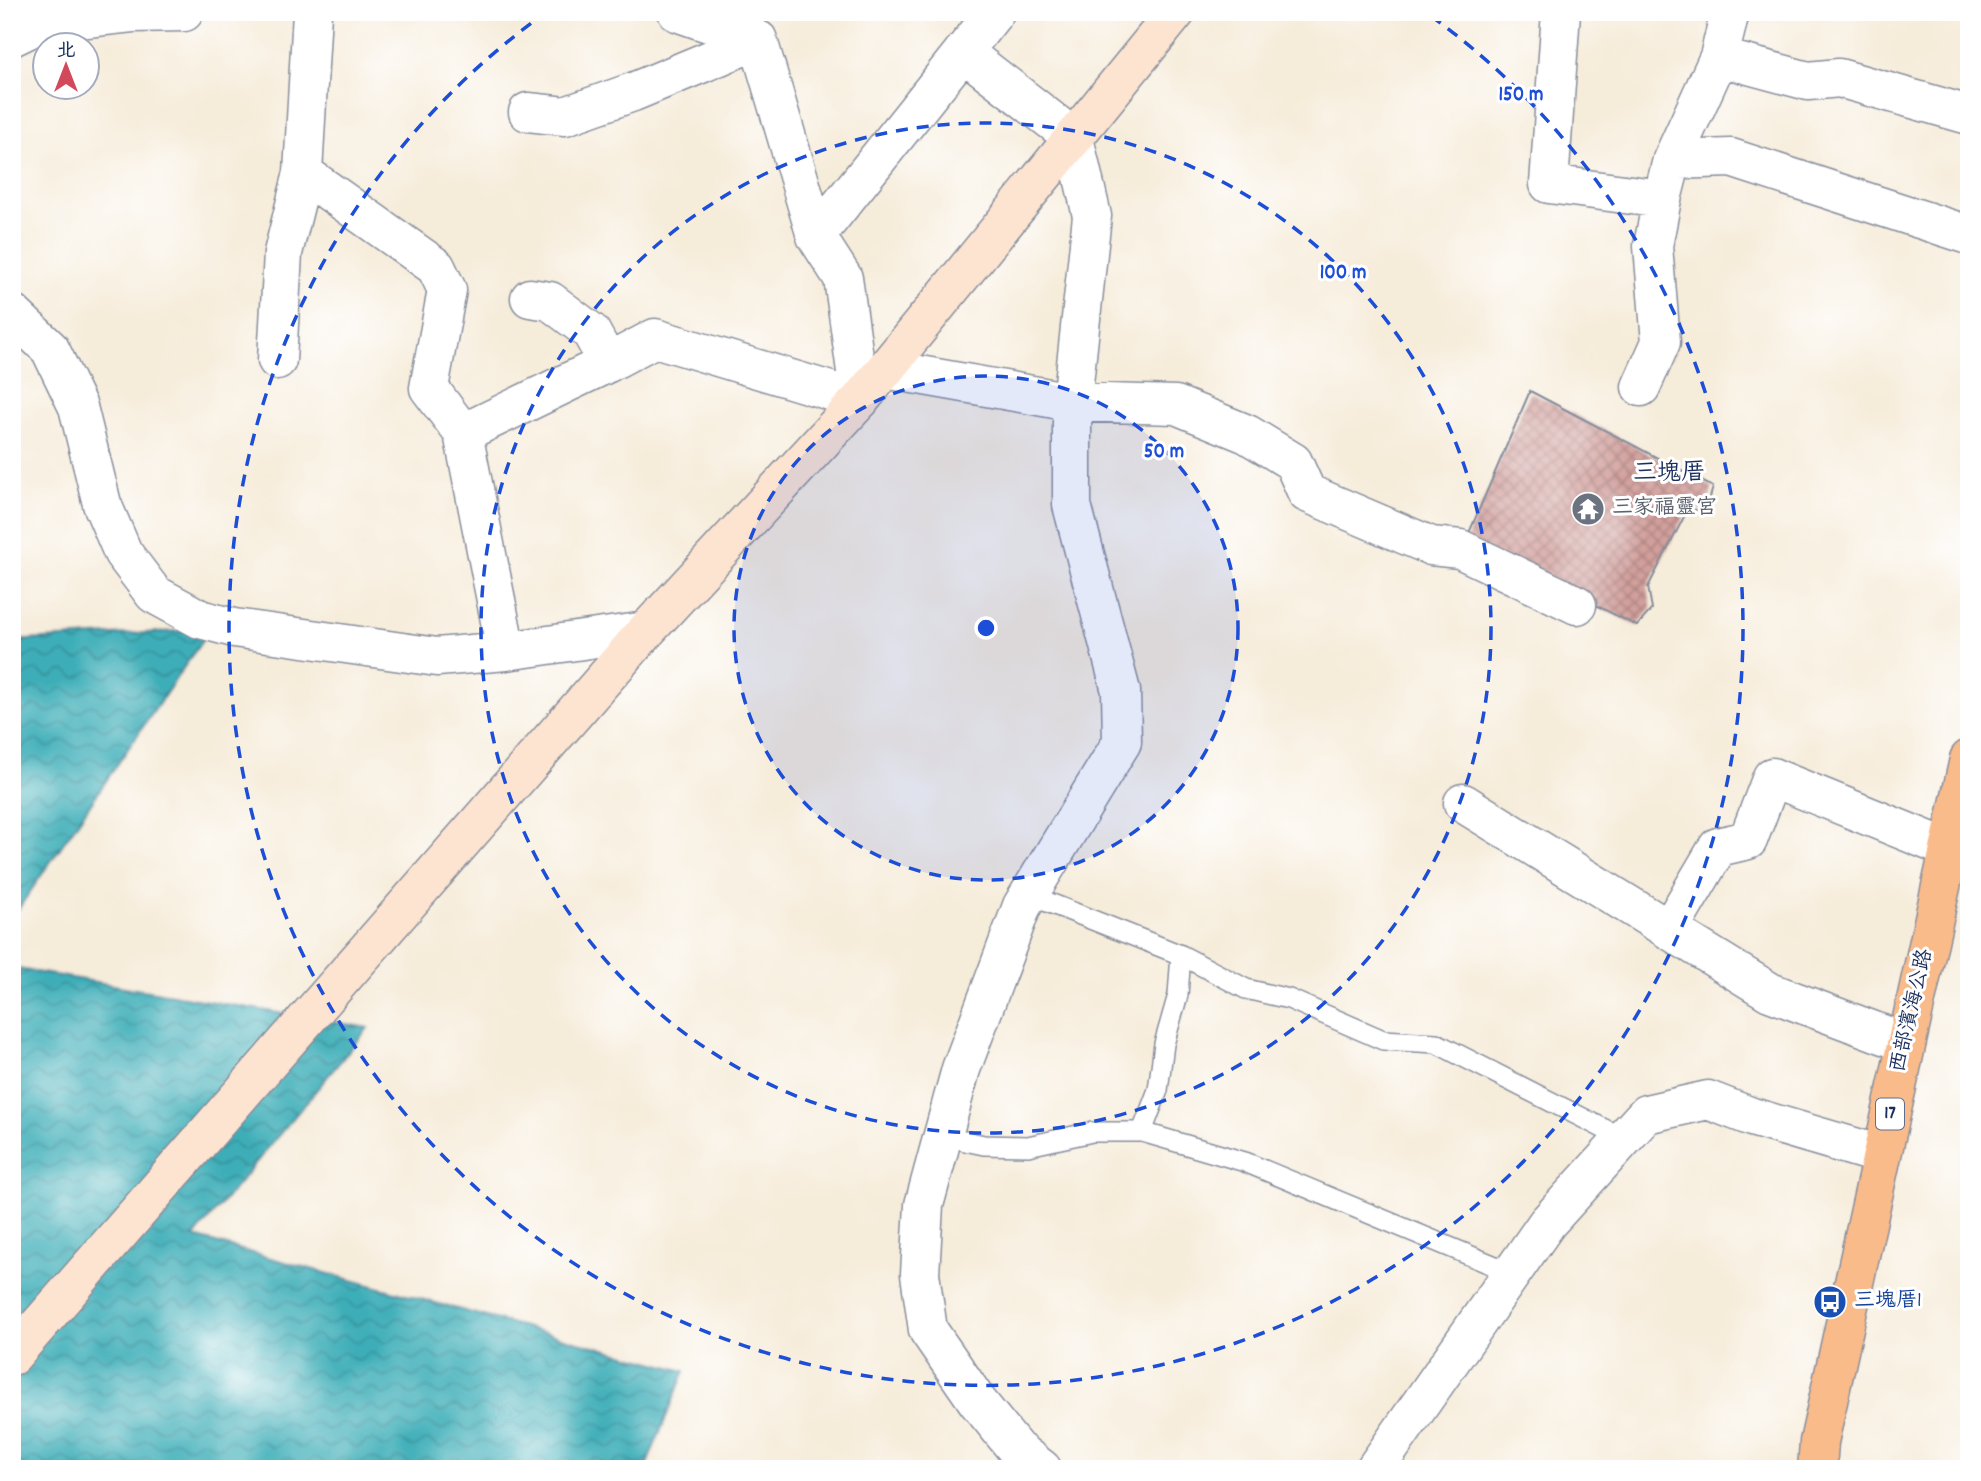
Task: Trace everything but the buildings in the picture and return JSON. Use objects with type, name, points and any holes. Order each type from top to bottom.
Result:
[{"type":"main road","points":[[12,1356],[646,631],[860,400],[1176,12]]},
{"type":"main road","name":"西部濱海公路","points":[[1817,1469],[1819,1442],[1969,760]]},
{"type":"street","points":[[12,37],[41,23],[132,13],[184,12]]},
{"type":"street","points":[[276,360],[283,253],[303,173],[312,12]]},
{"type":"street","points":[[677,12],[758,40]]},
{"type":"street","points":[[816,236],[995,12]]},
{"type":"street","points":[[1561,12],[1549,184],[1662,199]]},
{"type":"street","points":[[1640,387],[1661,342],[1653,246],[1662,199],[1672,160],[1719,57],[1730,12]]},
{"type":"street","points":[[463,433],[655,338],[860,400],[843,278],[816,236],[758,40]]},
{"type":"street","points":[[528,112],[565,116],[633,92],[758,40]]},
{"type":"street","points":[[963,52],[1074,138],[1092,216],[1072,402],[1072,505],[1121,691],[1122,742],[1027,894],[961,1069],[924,1205],[920,1274],[928,1330],[977,1401],[1016,1450],[1042,1469]]},
{"type":"street","points":[[1719,57],[1808,81],[1839,78],[1969,115]]},
{"type":"street","points":[[1672,160],[1731,158],[1969,235]]},
{"type":"street","points":[[303,173],[436,267],[447,290],[429,388],[463,433],[506,651]]},
{"type":"street","points":[[530,298],[550,301],[591,332],[608,363]]},
{"type":"street","points":[[12,313],[50,349],[78,407],[102,504],[123,553],[154,594],[200,619],[234,628],[437,657],[506,651],[646,631]]},
{"type":"street","points":[[885,369],[1072,402],[1176,405],[1247,434],[1293,462],[1307,493],[1431,545],[1460,550],[1577,605]]},
{"type":"street","points":[[1669,930],[1718,847],[1748,840],[1772,777],[1949,849]]},
{"type":"street","points":[[1463,803],[1770,992],[1906,1043]]},
{"type":"street","points":[[1375,1469],[1547,1223],[1646,1114],[1708,1100],[1752,1117],[1881,1155]]},
{"type":"lane","points":[[1027,894],[1181,955],[1246,989],[1289,999],[1383,1040],[1436,1042],[1623,1139]]},
{"type":"lane","points":[[1142,1132],[1158,1090],[1164,1044],[1178,995],[1181,955]]},
{"type":"lane","points":[[965,1141],[984,1145],[1028,1146],[1092,1132],[1142,1132],[1245,1162],[1512,1273]]},
{"type":"water","points":[[210,629],[12,918],[12,641]]},
{"type":"water","points":[[12,968],[368,1028],[194,1237],[685,1371],[645,1469],[12,1469]]},
{"type":"place","name":"三家福靈宮","points":[[1588,509]]},
{"type":"place","name":"三塊厝1","points":[[1830,1302]]},
{"type":"district","name":"三塊厝","points":[[1669,474]]}]
